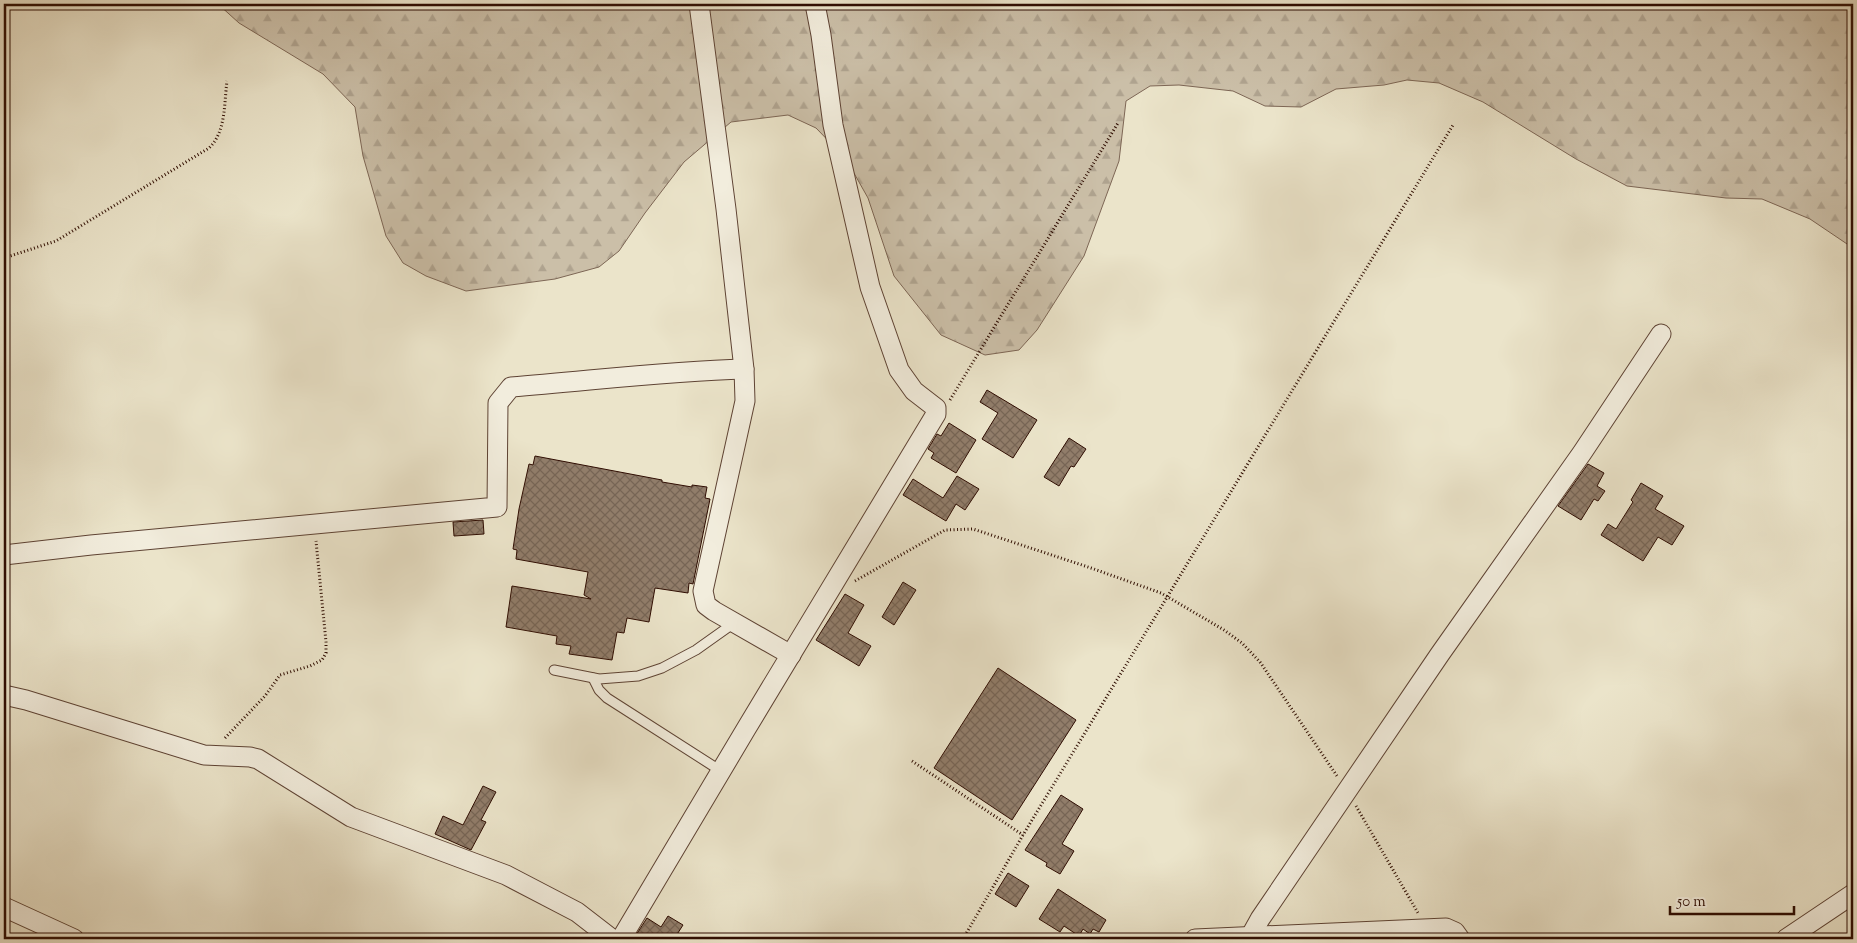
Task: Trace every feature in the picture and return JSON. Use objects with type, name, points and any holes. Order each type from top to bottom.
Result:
[{"type":"street","points":[[699,4],[726,209],[744,369],[745,401],[744,413],[703,591],[706,605],[791,655]]},
{"type":"street","points":[[621,939],[933,421],[937,411],[934,406],[914,391],[899,370],[870,287],[833,124],[821,36],[814,4]]},
{"type":"street","points":[[1250,937],[1260,919],[1445,647],[1582,453],[1661,334]]},
{"type":"street","points":[[4,555],[497,507],[498,403],[511,387],[622,378],[668,372],[744,369]]},
{"type":"street","points":[[4,694],[204,755],[258,759],[351,817],[506,875],[577,912],[612,939]]},
{"type":"street","points":[[1786,939],[1853,894]]},
{"type":"street","points":[[4,907],[74,939]]},
{"type":"street","points":[[1194,939],[1446,928],[1455,932],[1460,939]]},
{"type":"lane","points":[[554,670],[593,678],[638,676],[662,668],[696,650],[734,622]]},
{"type":"lane","points":[[593,678],[599,690],[607,698],[720,772]]},
{"type":"path","points":[[4,258],[56,241],[209,148],[218,138],[222,126],[227,81]]},
{"type":"path","points":[[937,411],[942,409],[950,400],[1118,123]]},
{"type":"path","points":[[963,939],[1023,835],[1453,125]]},
{"type":"path","points":[[220,756],[225,739],[265,696],[276,679],[285,673],[316,664],[322,660],[326,653],[314,524]]},
{"type":"path","points":[[831,588],[841,588],[850,584],[945,530],[956,528],[973,529],[1091,568],[1168,597],[1224,630],[1260,662],[1347,791],[1415,907],[1425,929]]},
{"type":"path","points":[[912,761],[1023,835]]},
{"type":"green space","points":[[218,4],[1853,4],[1853,248],[1810,219],[1762,199],[1726,198],[1627,186],[1576,159],[1483,102],[1439,83],[1407,80],[1384,85],[1336,89],[1301,107],[1265,106],[1233,91],[1179,85],[1150,86],[1126,101],[1119,161],[1084,256],[1037,330],[1019,350],[985,355],[941,335],[894,276],[868,198],[846,159],[816,128],[788,115],[731,122],[684,162],[619,251],[599,267],[555,279],[466,291],[426,276],[403,263],[386,236],[363,156],[355,107],[323,74],[239,23]]},
{"type":"building","points":[[987,390],[1037,420],[1013,458],[982,439],[998,413],[980,402]]},
{"type":"building","points":[[949,423],[976,440],[956,473],[931,458],[934,453],[928,449],[937,434],[941,436]]},
{"type":"building","points":[[1069,438],[1086,449],[1074,467],[1071,466],[1059,486],[1044,477]]},
{"type":"building","points":[[535,456],[662,480],[662,482],[692,487],[692,485],[707,487],[705,498],[710,499],[693,584],[689,583],[688,593],[655,588],[649,622],[627,618],[624,633],[617,632],[612,660],[569,654],[571,646],[556,644],[557,636],[506,627],[512,586],[591,599],[584,595],[588,572],[516,559],[517,550],[513,549],[519,509],[529,464],[533,465]]},
{"type":"building","points":[[1588,464],[1604,473],[1597,486],[1605,491],[1598,501],[1594,499],[1581,520],[1558,506]]},
{"type":"building","points":[[957,476],[979,489],[965,510],[956,504],[946,521],[903,495],[913,479],[943,498]]},
{"type":"building","points":[[1641,483],[1663,496],[1655,509],[1684,526],[1672,545],[1658,537],[1643,561],[1601,535],[1608,524],[1616,529],[1633,502],[1631,500]]},
{"type":"building","points":[[483,520],[484,534],[454,536],[453,522]]},
{"type":"building","points":[[903,582],[916,590],[894,625],[882,617]]},
{"type":"building","points":[[845,594],[864,605],[848,633],[871,646],[859,666],[816,640]]},
{"type":"building","points":[[998,668],[1076,720],[1012,820],[934,768]]},
{"type":"building","points":[[483,786],[496,792],[481,820],[486,822],[471,850],[435,834],[443,816],[463,825]]},
{"type":"building","points":[[1061,795],[1083,809],[1062,844],[1074,851],[1060,874],[1046,866],[1047,863],[1025,850]]},
{"type":"building","points":[[1008,873],[1029,886],[1016,907],[995,894]]},
{"type":"building","points":[[1058,889],[1106,920],[1099,932],[1093,929],[1090,934],[1083,929],[1079,936],[1064,926],[1060,932],[1039,919]]},
{"type":"building","points":[[668,916],[683,925],[676,936],[681,939],[643,939],[636,935],[647,918],[661,927]]}]
